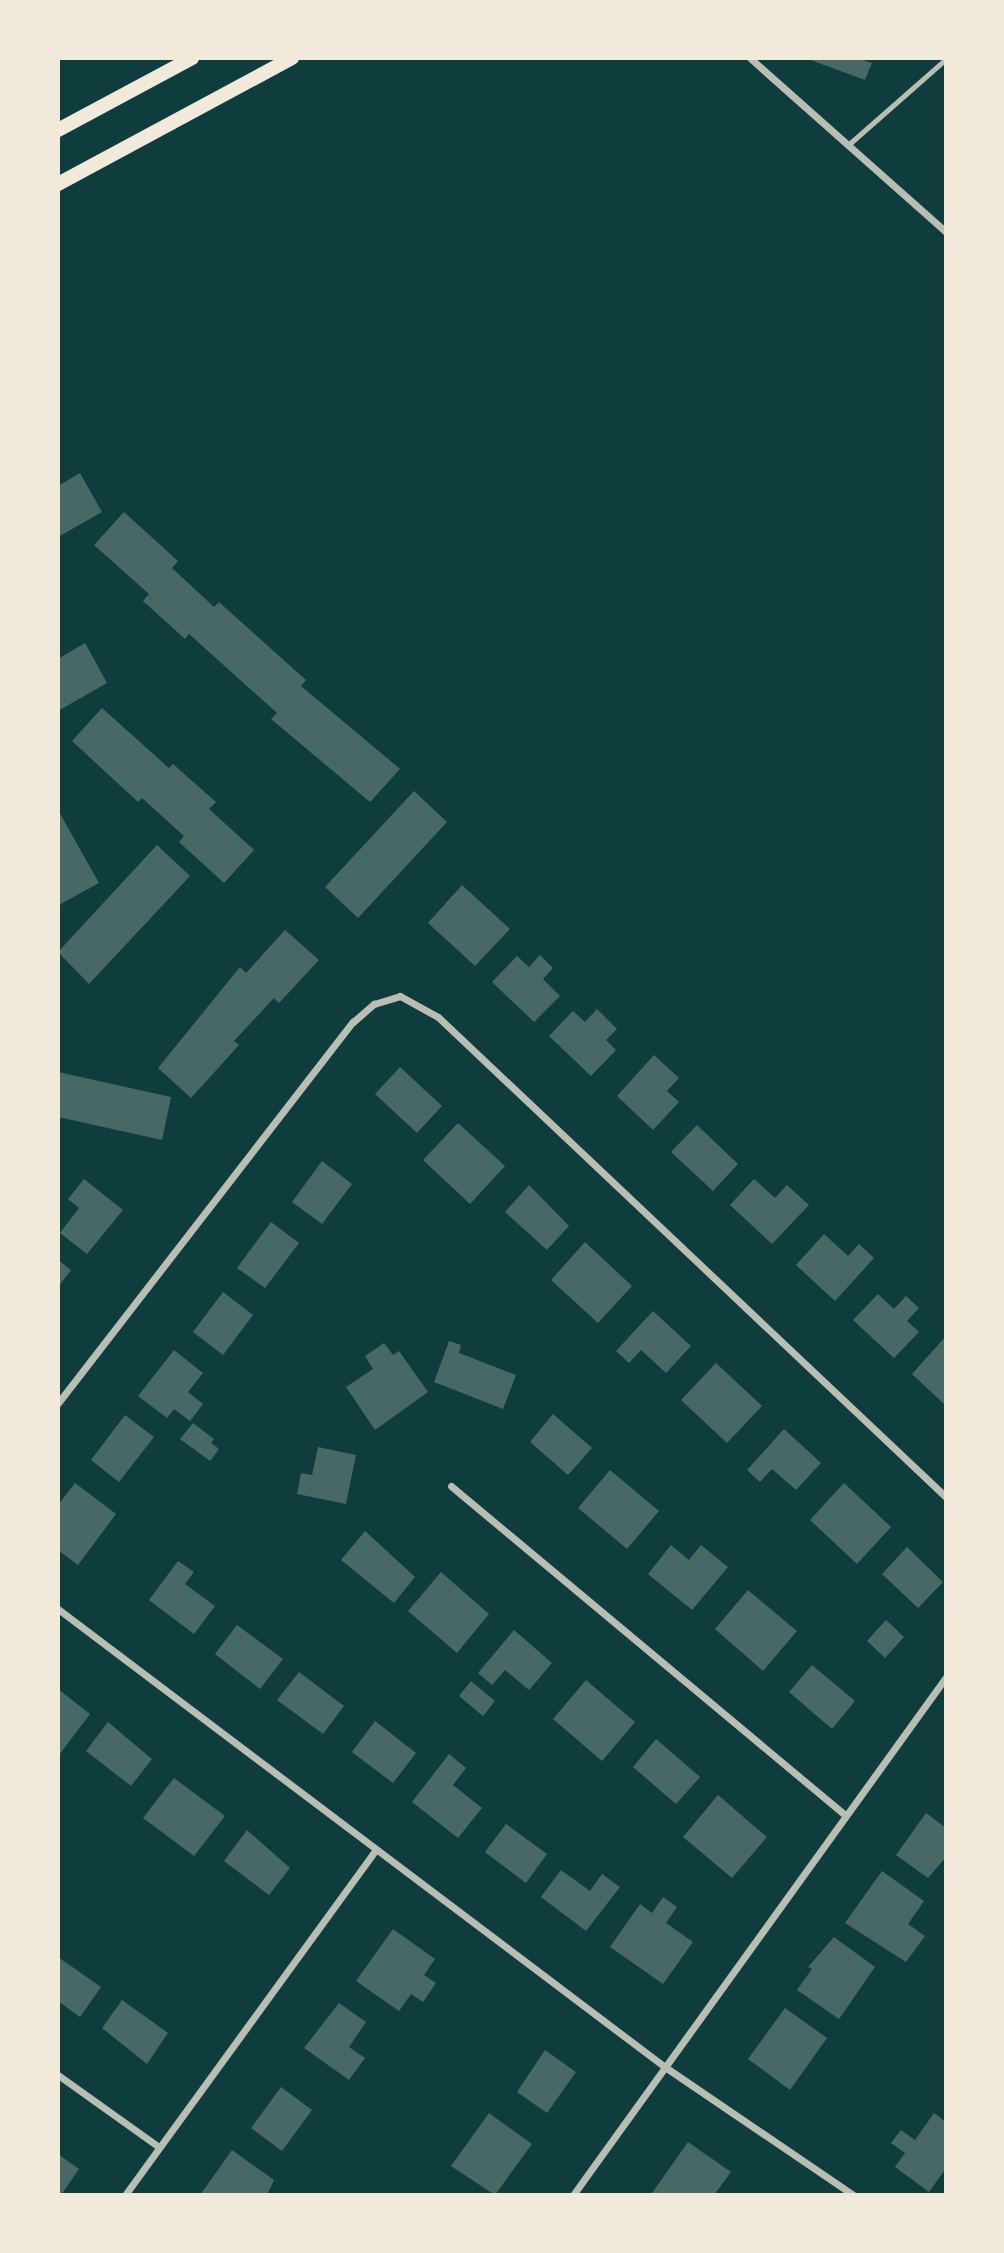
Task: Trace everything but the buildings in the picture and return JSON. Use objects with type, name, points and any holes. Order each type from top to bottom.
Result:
[{"type":"main road","points":[[58,130],[192,58]]},
{"type":"main road","points":[[58,184],[292,58]]},
{"type":"street","points":[[750,58],[946,232]]},
{"type":"street","points":[[58,1403],[318,1064],[374,1004],[400,996],[438,1017],[946,1497]]},
{"type":"street","points":[[451,1486],[845,1815]]},
{"type":"street","points":[[58,1609],[665,2067],[853,2195]]},
{"type":"street","points":[[573,2195],[946,1677]]},
{"type":"street","points":[[125,2195],[376,1849]]},
{"type":"street","points":[[58,2075],[159,2147]]},
{"type":"lane","points":[[848,145],[946,59]]}]
